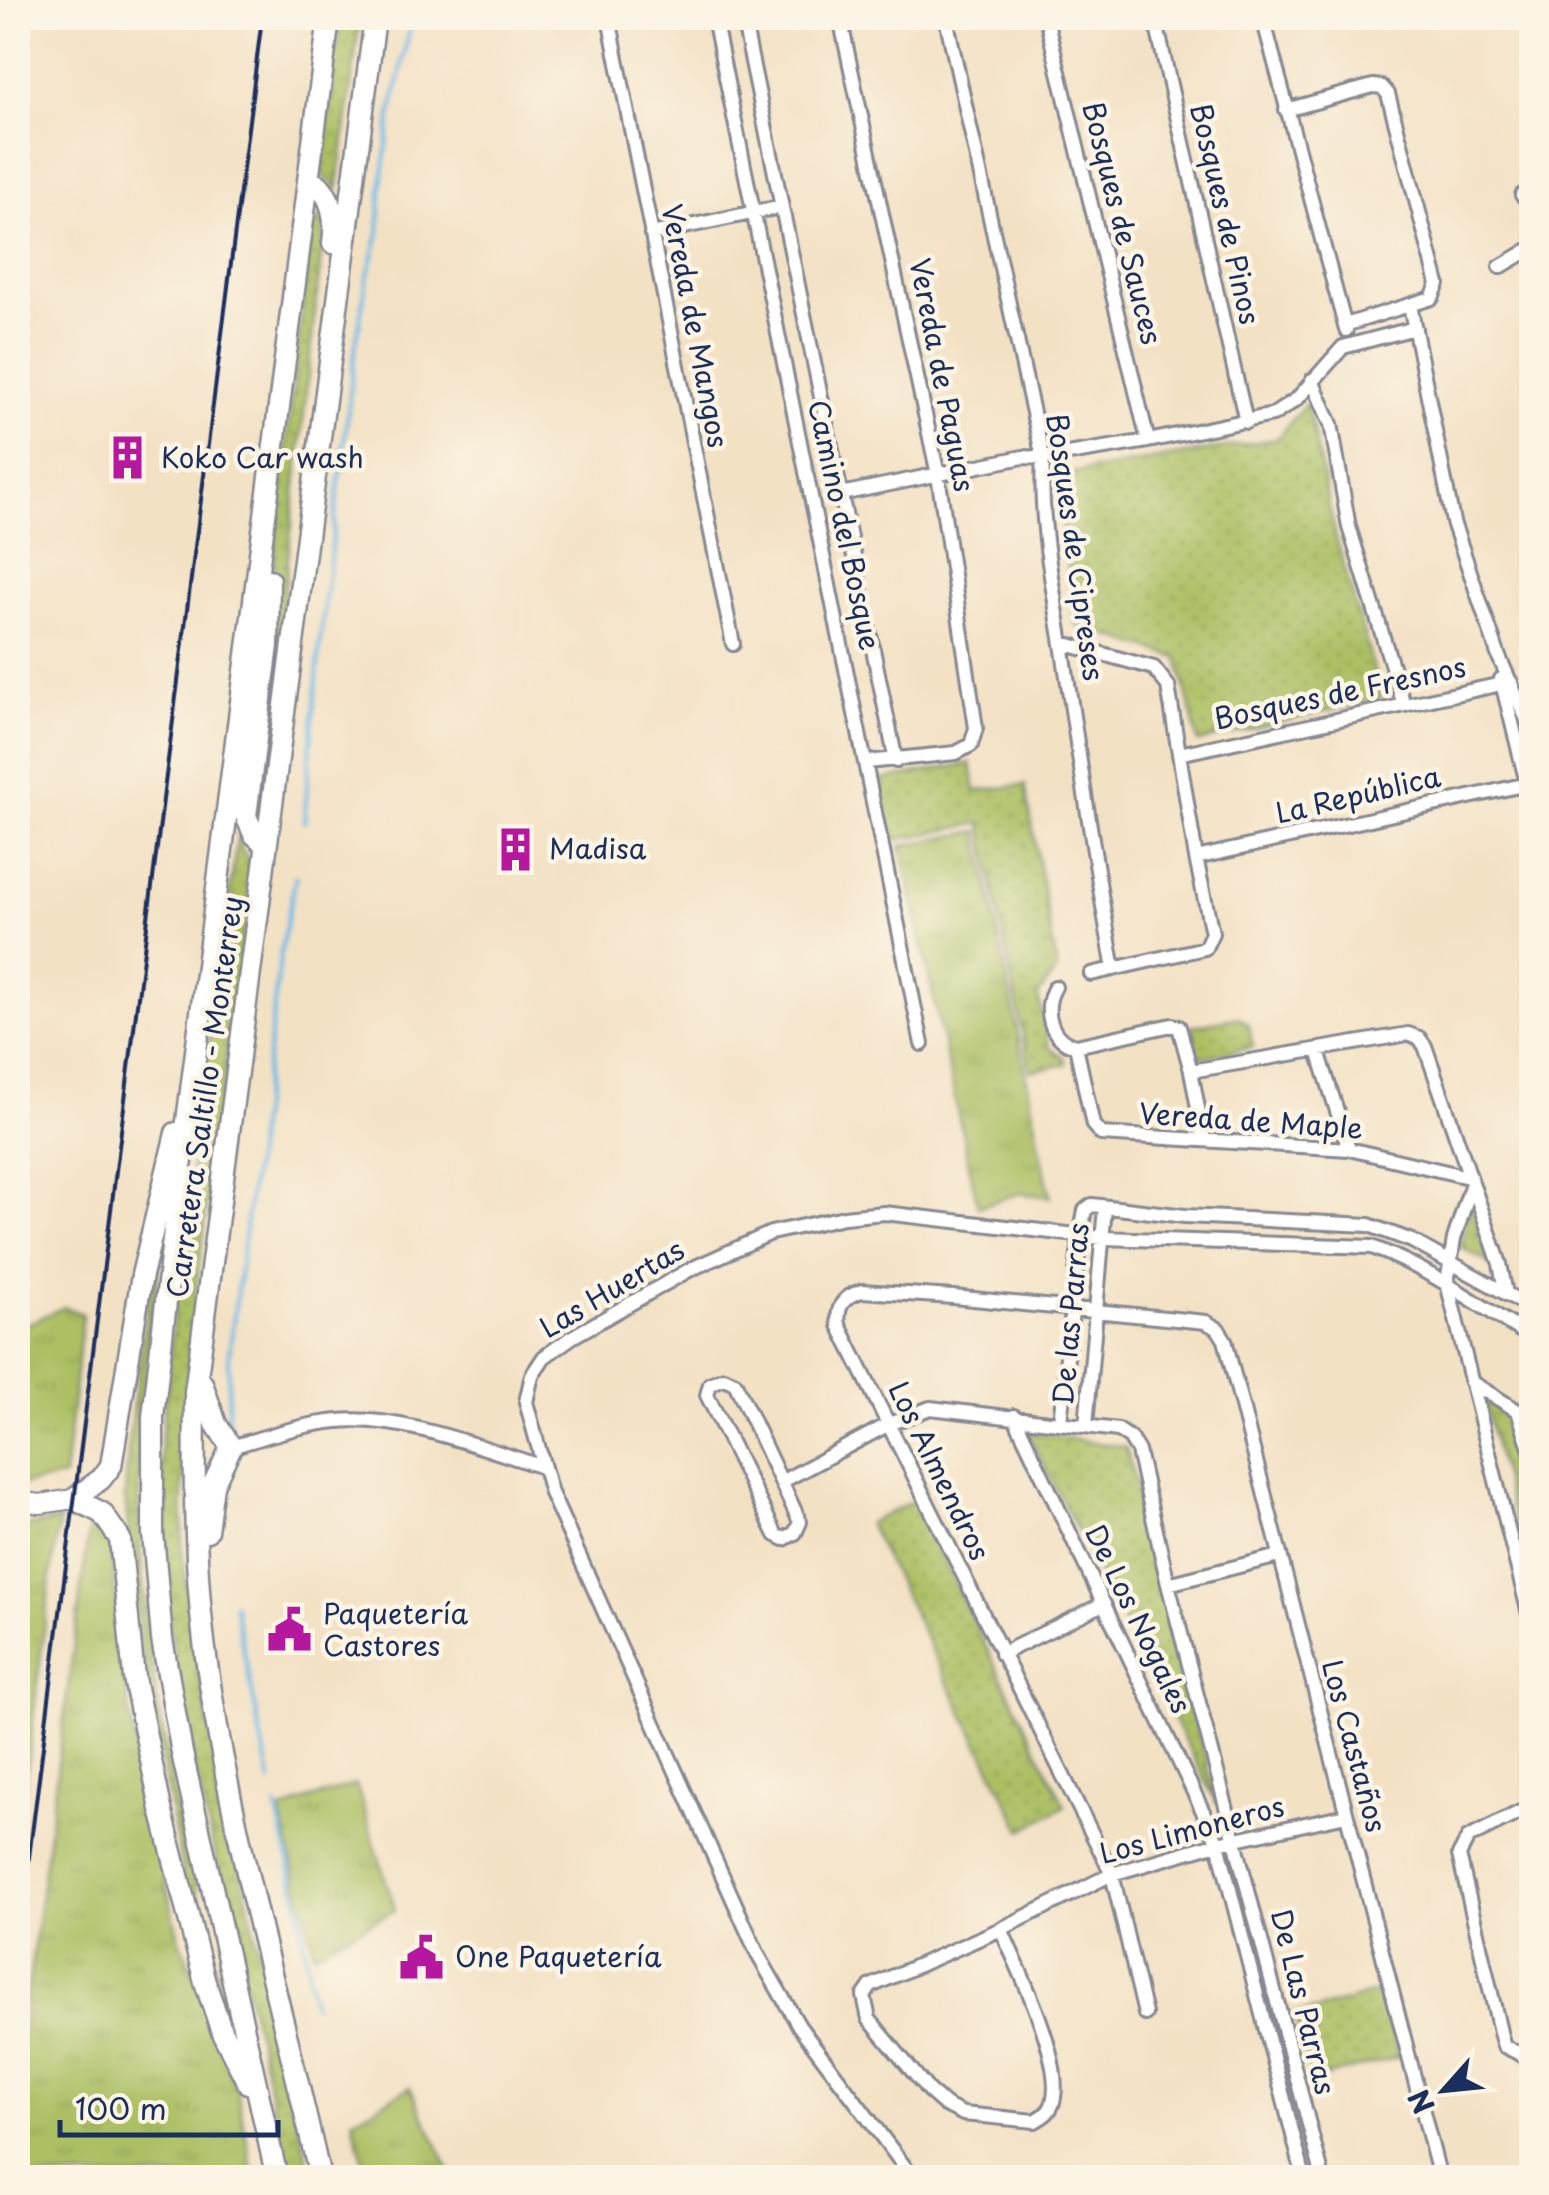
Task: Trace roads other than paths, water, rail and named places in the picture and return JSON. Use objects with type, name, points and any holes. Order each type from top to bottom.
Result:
[{"type":"main road","name":"Carretera Saltillo - Monterrey","points":[[277,2178],[182,1753],[156,1586],[154,1417],[232,767],[329,18]]},
{"type":"main road","name":"Carretera Saltillo - Monterrey","points":[[320,2178],[213,1705],[200,1601],[194,1479],[198,1356],[375,18]]},
{"type":"main road","points":[[309,183],[319,185],[329,198],[335,229],[319,365],[319,434]]},
{"type":"main road","points":[[266,845],[254,834],[246,816],[268,644],[271,488]]},
{"type":"main road","points":[[191,1104],[174,1136],[142,1275],[112,1466],[74,1499],[102,1514],[120,1539],[134,1678],[195,1950],[222,2032],[260,2102]]},
{"type":"main road","points":[[198,1356],[208,1408],[231,1448],[217,1472],[210,1498],[200,1601]]},
{"type":"street","name":"Vereda de Mangos","points":[[609,18],[733,644]]},
{"type":"street","name":"Camino del Bosque","points":[[714,18],[922,1044]]},
{"type":"street","name":"Camino del Bosque","points":[[742,18],[896,761]]},
{"type":"street","name":"Vereda de Paguas","points":[[840,18],[938,475],[976,728],[971,745],[956,754],[896,761]]},
{"type":"street","name":"Bosques de Cipreses","points":[[946,18],[1043,458],[1046,544],[1114,970]]},
{"type":"street","name":"Bosques de Sauces","points":[[1046,18],[1148,441]]},
{"type":"street","name":"Bosques de Pinos","points":[[1155,18],[1246,422]]},
{"type":"street","points":[[1263,18],[1345,325],[1343,347]]},
{"type":"street","points":[[1286,110],[1373,86],[1382,87],[1388,94],[1438,284],[1432,298],[1345,325]]},
{"type":"street","points":[[650,234],[780,207]]},
{"type":"street","points":[[1500,267],[1532,248]]},
{"type":"street","points":[[1410,305],[1452,522],[1499,656],[1529,783]]},
{"type":"street","points":[[841,494],[1023,458],[1148,441],[1273,415],[1285,408],[1343,347],[1416,328]]},
{"type":"street","points":[[1312,380],[1332,424],[1349,527],[1404,705]]},
{"type":"street","points":[[1062,644],[1154,668],[1164,676],[1212,933],[1205,948],[1091,974]]},
{"type":"street","points":[[1506,683],[1532,731]]},
{"type":"street","name":"Bosques de Fresnos","points":[[1179,754],[1506,683]]},
{"type":"street","points":[[867,762],[896,761]]},
{"type":"street","name":"La República","points":[[1196,858],[1529,783]]},
{"type":"street","points":[[1055,987],[1048,1005],[1055,1036],[1063,1044],[1076,1046],[1172,1025],[1182,1032],[1204,1140]]},
{"type":"street","points":[[1191,1071],[1408,1034],[1419,1038],[1500,1264],[1506,1294]]},
{"type":"street","name":"Vereda de Maple","points":[[1076,1046],[1093,1125],[1101,1134],[1349,1149],[1469,1182]]},
{"type":"street","points":[[1318,1051],[1349,1149]]},
{"type":"street","points":[[1469,1182],[1447,1282],[1532,1626]]},
{"type":"street","name":"De las Parras","points":[[1060,1422],[1085,1210],[1092,1205],[1105,1206],[1086,1426]]},
{"type":"street","points":[[1105,1206],[1185,1216],[1369,1225],[1412,1241],[1532,1308]]},
{"type":"street","name":"Las Huertas","points":[[913,2178],[830,2070],[770,1979],[723,1881],[542,1467],[526,1402],[532,1376],[544,1357],[642,1295],[745,1244],[804,1224],[884,1213],[1103,1238],[1362,1245],[1406,1260],[1447,1282],[1532,1338]]},
{"type":"street","name":"Los Almendros","points":[[1145,2014],[1112,1874],[839,1325],[837,1313],[843,1301],[862,1292],[1206,1322],[1218,1329]]},
{"type":"street","name":"Los Castaños","points":[[1218,1329],[1225,1340],[1440,2178]]},
{"type":"street","points":[[724,1378],[735,1383],[781,1482],[800,1522],[795,1532],[784,1539],[776,1535],[746,1478],[707,1395],[710,1384],[724,1378]]},
{"type":"street","points":[[1471,1382],[1518,1412],[1532,1454]]},
{"type":"street","points":[[781,1482],[889,1424],[930,1408],[1086,1426]]},
{"type":"street","name":"De Los Nogales","points":[[1014,1416],[1218,1844]]},
{"type":"street","points":[[231,1448],[338,1420],[370,1421],[396,1424],[542,1467]]},
{"type":"street","name":"De Los Nogales","points":[[1086,1426],[1118,1430],[1130,1438],[1138,1451],[1168,1584],[1236,1840]]},
{"type":"street","points":[[18,1502],[40,1504],[74,1499]]},
{"type":"street","points":[[18,1516],[40,1504]]},
{"type":"street","points":[[1168,1584],[1279,1556]]},
{"type":"street","points":[[1001,1654],[1103,1604]]},
{"type":"street","points":[[1532,1806],[1468,1838],[1459,1855],[1504,2046],[1532,2060]]},
{"type":"street","name":"Los Limoneros","points":[[1001,1930],[1039,2019],[1054,2077],[1053,2104],[1045,2116],[1035,2121],[963,2114],[945,2105],[869,2020],[864,1996],[883,1979],[1001,1930],[1112,1874],[1218,1844],[1346,1815]]},
{"type":"street","name":"De Las Parras","points":[[1236,1840],[1323,2178]]},
{"type":"street","name":"De Las Parras","points":[[1218,1844],[1304,2178]]},
{"type":"waterway","points":[[304,822],[320,642],[355,351],[379,233],[391,116],[412,18]]},
{"type":"waterway","points":[[228,1426],[229,1354],[282,944],[296,876]]},
{"type":"waterway","points":[[234,1604],[271,1783]]},
{"type":"waterway","points":[[277,1807],[299,1907],[313,2005]]},
{"type":"railway","points":[[18,1944],[262,18]]},
{"type":"place","name":"Koko Car wash","points":[[128,458]]},
{"type":"place","name":"Madisa","points":[[516,849]]},
{"type":"place","name":"Paquetería Castores","points":[[290,1630]]},
{"type":"place","name":"One Paquetería","points":[[422,1957]]}]
